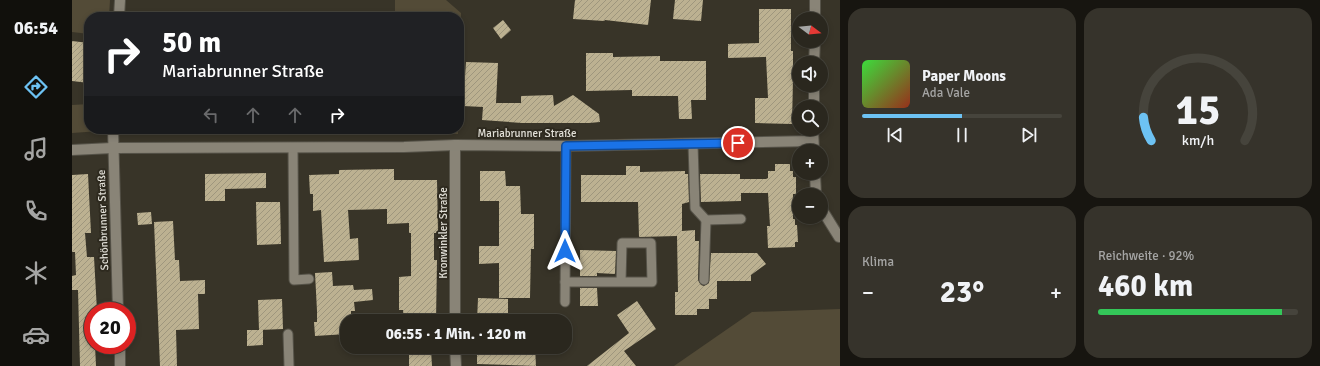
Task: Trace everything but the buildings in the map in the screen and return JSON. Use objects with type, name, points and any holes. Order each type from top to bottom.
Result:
[{"type":"street","points":[[119,12],[120,0]]},
{"type":"street","points":[[815,0],[815,12]]},
{"type":"street","name":"Schönbrunner Straße","points":[[113,134],[118,302]]},
{"type":"street","name":"Mariabrunner Straße","points":[[72,150],[112,148],[293,148],[455,145],[566,146],[693,144],[792,146]]},
{"type":"street","name":"Kronwinkler Straße","points":[[455,145],[455,314]]},
{"type":"street","points":[[828,219],[839,237]]},
{"type":"street","points":[[120,354],[120,366]]},
{"type":"street","points":[[456,354],[456,366]]},
{"type":"lane","points":[[693,144],[695,208],[706,220],[704,280]]},
{"type":"lane","points":[[565,302],[566,146]]},
{"type":"lane","points":[[293,148],[294,280],[309,279]]},
{"type":"lane","points":[[706,220],[741,219]]},
{"type":"lane","points":[[565,282],[621,282],[652,282],[651,243],[622,243],[621,282]]},
{"type":"lane","points":[[288,334],[289,366]]},
{"type":"shaded area","points":[[72,0],[110,0],[109,12],[84,12],[84,33],[72,32]]},
{"type":"shaded area","points":[[395,0],[446,0],[460,12],[395,12]]},
{"type":"shaded area","points":[[84,104],[84,132],[72,133],[72,105]]},
{"type":"shaded area","points":[[840,309],[840,366],[674,366],[752,312]]},
{"type":"route","points":[[565,251],[566,146],[738,143]]}]
